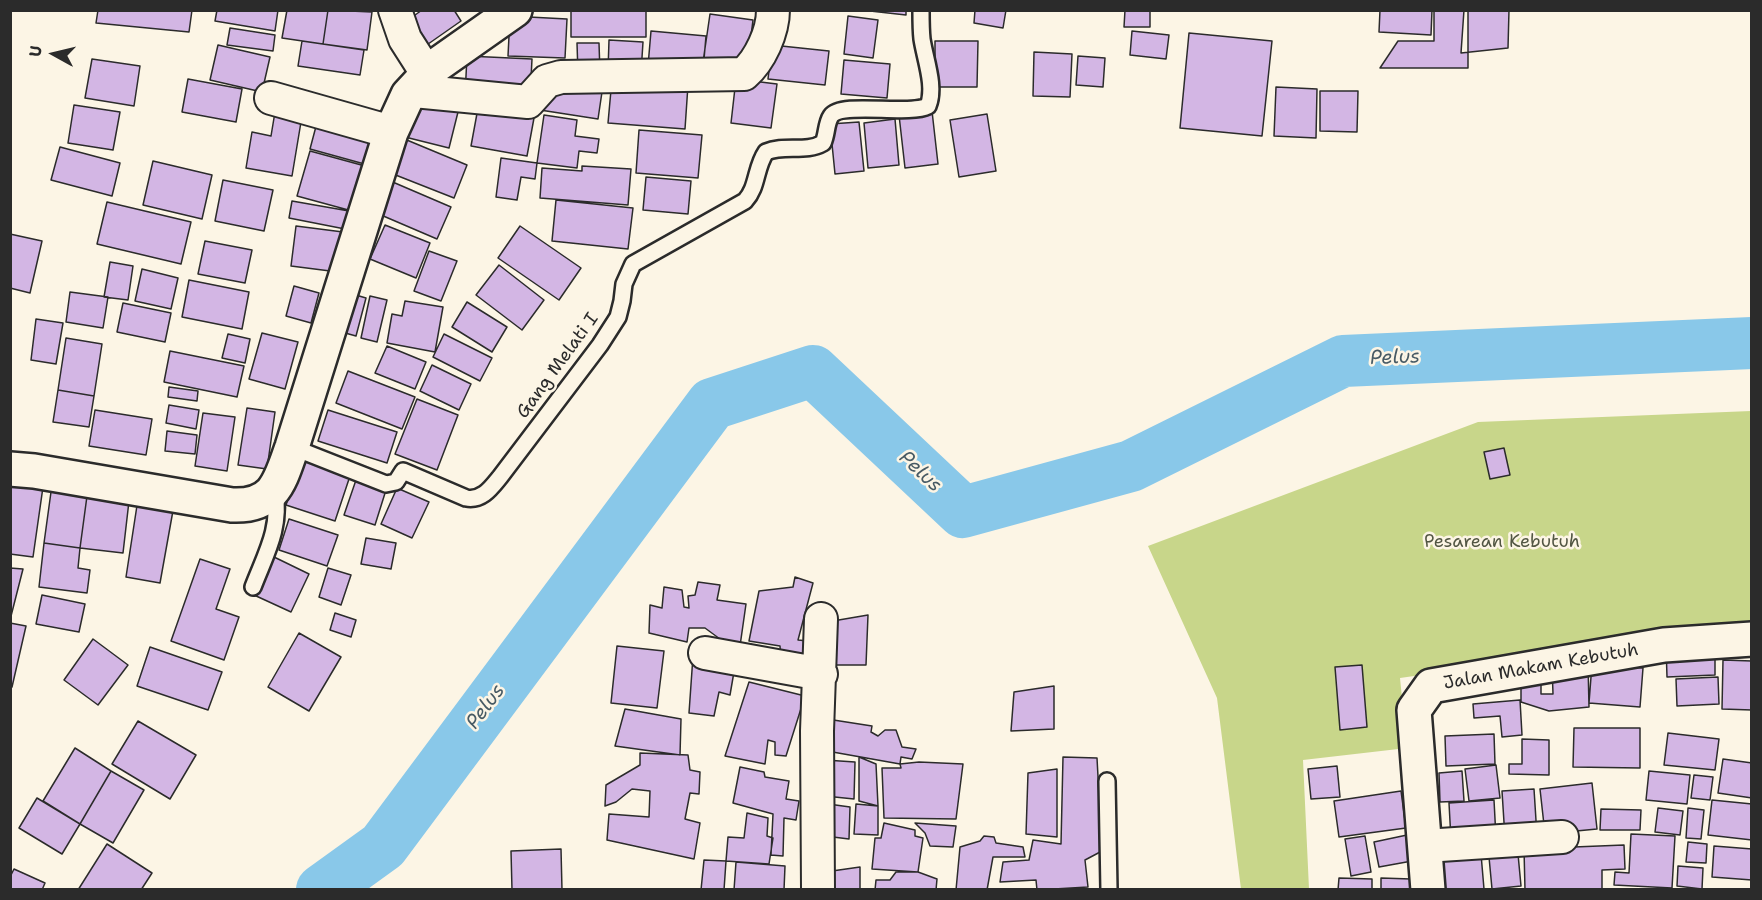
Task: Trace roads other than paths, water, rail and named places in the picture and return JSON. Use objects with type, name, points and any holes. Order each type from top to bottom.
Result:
[{"type":"street","points":[[395,10],[421,83]]},
{"type":"street","points":[[10,468],[232,505],[244,506],[259,502],[275,491],[292,447],[391,132],[408,95],[434,67],[515,10]]},
{"type":"street","points":[[421,83],[528,102],[547,81],[561,77],[744,74],[754,66],[765,43],[773,10]]},
{"type":"street","points":[[271,98],[391,132]]},
{"type":"street","points":[[818,890],[817,731],[821,619]]},
{"type":"street","name":"Jalan Makam Kebutuh","points":[[1428,890],[1414,710],[1431,686],[1664,645],[1752,639]]},
{"type":"street","points":[[705,653],[820,674]]},
{"type":"street","points":[[1425,846],[1562,837]]},
{"type":"lane","name":"Gang Melati I","points":[[292,447],[386,484],[396,483],[403,471],[466,498],[480,497],[501,477],[600,345],[620,312],[624,284],[633,264],[745,201],[754,188],[757,172],[766,152],[779,148],[812,147],[823,143],[829,120],[833,114],[846,110],[925,108],[930,103],[921,10]]},
{"type":"lane","points":[[253,587],[276,528],[275,491]]},
{"type":"lane","points":[[1107,781],[1109,890]]},
{"type":"waterway","name":"Pelus","points":[[322,890],[383,846],[712,404],[813,371],[963,512],[1131,466],[1343,361],[1752,343]]},
{"type":"park label","name":"Pesarean Kebutuh","points":[[1502,542]]}]
